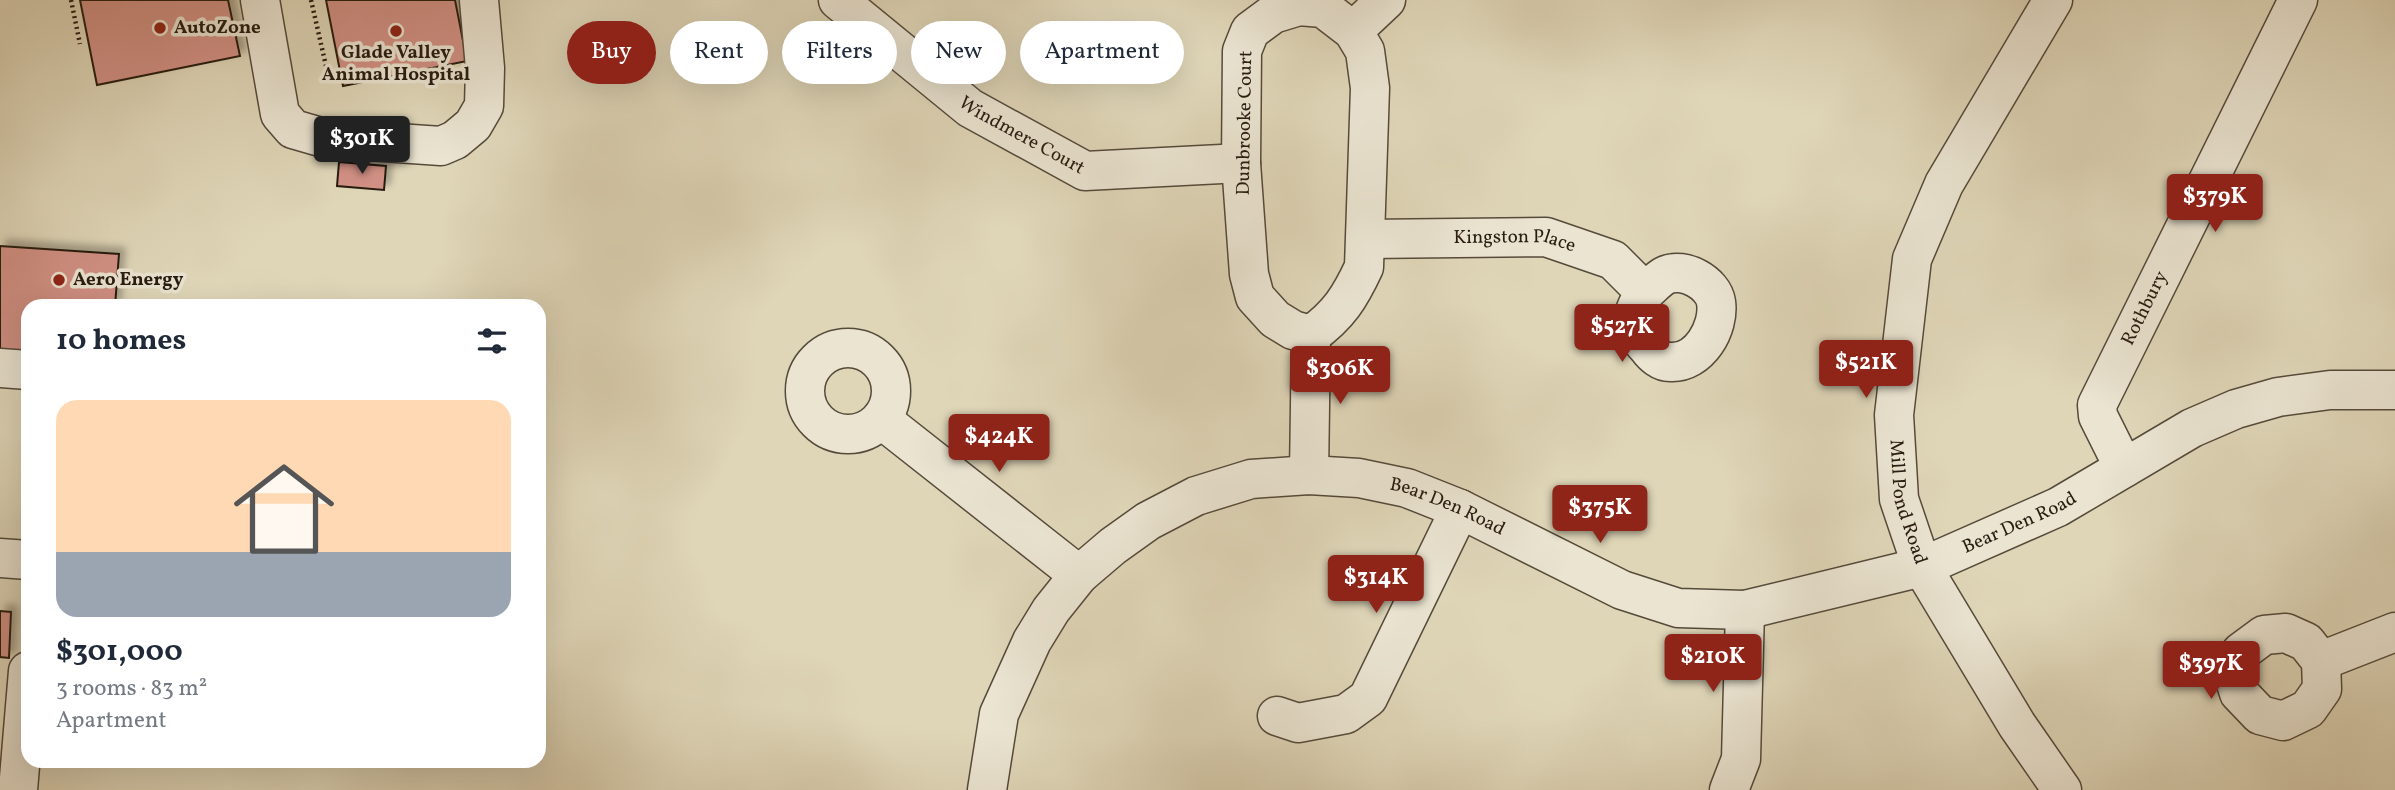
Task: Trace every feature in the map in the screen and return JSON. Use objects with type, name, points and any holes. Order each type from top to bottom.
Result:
[{"type":"street","points":[[260,0],[280,114],[293,129],[324,138],[442,146],[455,140],[473,125],[484,106],[485,68],[479,0]]},
{"type":"street","name":"Windmere Court","points":[[838,0],[970,108],[1085,171],[1241,163]]},
{"type":"street","points":[[1353,31],[1385,0]]},
{"type":"street","name":"Mill Pond Road","points":[[2053,0],[1944,184],[1912,259],[1894,415],[1899,499],[1922,567],[2017,725],[2062,790]]},
{"type":"street","name":"Rothbury","points":[[2124,468],[2098,416],[2097,405],[2298,0]]},
{"type":"street","name":"Dunbrooke Court","points":[[1299,6],[1323,8],[1353,31],[1365,51],[1370,88],[1364,267],[1352,292],[1331,321],[1311,335],[1293,330],[1275,319],[1255,297],[1249,274],[1241,163],[1242,51],[1250,31],[1273,14],[1299,6]]},
{"type":"street","name":"Kingston Place","points":[[1366,239],[1546,237],[1613,261],[1645,292]]},
{"type":"street","points":[[1309,475],[1311,335]]},
{"type":"street","points":[[0,368],[21,370]]},
{"type":"street","name":"Bear Den Road","points":[[987,790],[999,714],[1032,641],[1051,610],[1079,575],[1148,521],[1196,496],[1251,479],[1309,475],[1359,478],[1407,488],[1461,509],[1622,590],[1678,608],[1745,610],[1922,567],[2058,507],[2192,428],[2236,409],[2277,397],[2330,390],[2395,390]]},
{"type":"street","points":[[881,419],[1079,575]]},
{"type":"street","points":[[1277,716],[1298,723],[1346,714],[1368,698],[1461,509]]},
{"type":"street","points":[[0,558],[21,560]]},
{"type":"street","points":[[1728,790],[1741,759],[1745,610]]},
{"type":"street","points":[[2321,661],[2395,632]]},
{"type":"street","points":[[18,790],[21,754]]},
{"type":"path","points":[[71,0],[80,44]]},
{"type":"path","points":[[311,0],[329,79]]},
{"type":"building","name":"AutoZone","points":[[80,0],[228,0],[240,56],[97,85]]},
{"type":"building","name":"Glade Valley Animal Hospital","points":[[326,0],[455,0],[467,61],[343,86]]},
{"type":"building","points":[[339,162],[386,166],[384,190],[337,186]]},
{"type":"building","name":"Aero Energy","points":[[0,246],[119,254],[116,299],[21,299],[21,362],[0,360]]},
{"type":"building","points":[[0,611],[11,612],[9,658],[0,657]]},
{"type":"place","name":"AutoZone","points":[[160,28]]},
{"type":"place","name":"Glade Valley Animal Hospital","points":[[396,31]]},
{"type":"place","name":"Aero Energy","points":[[59,280]]}]
